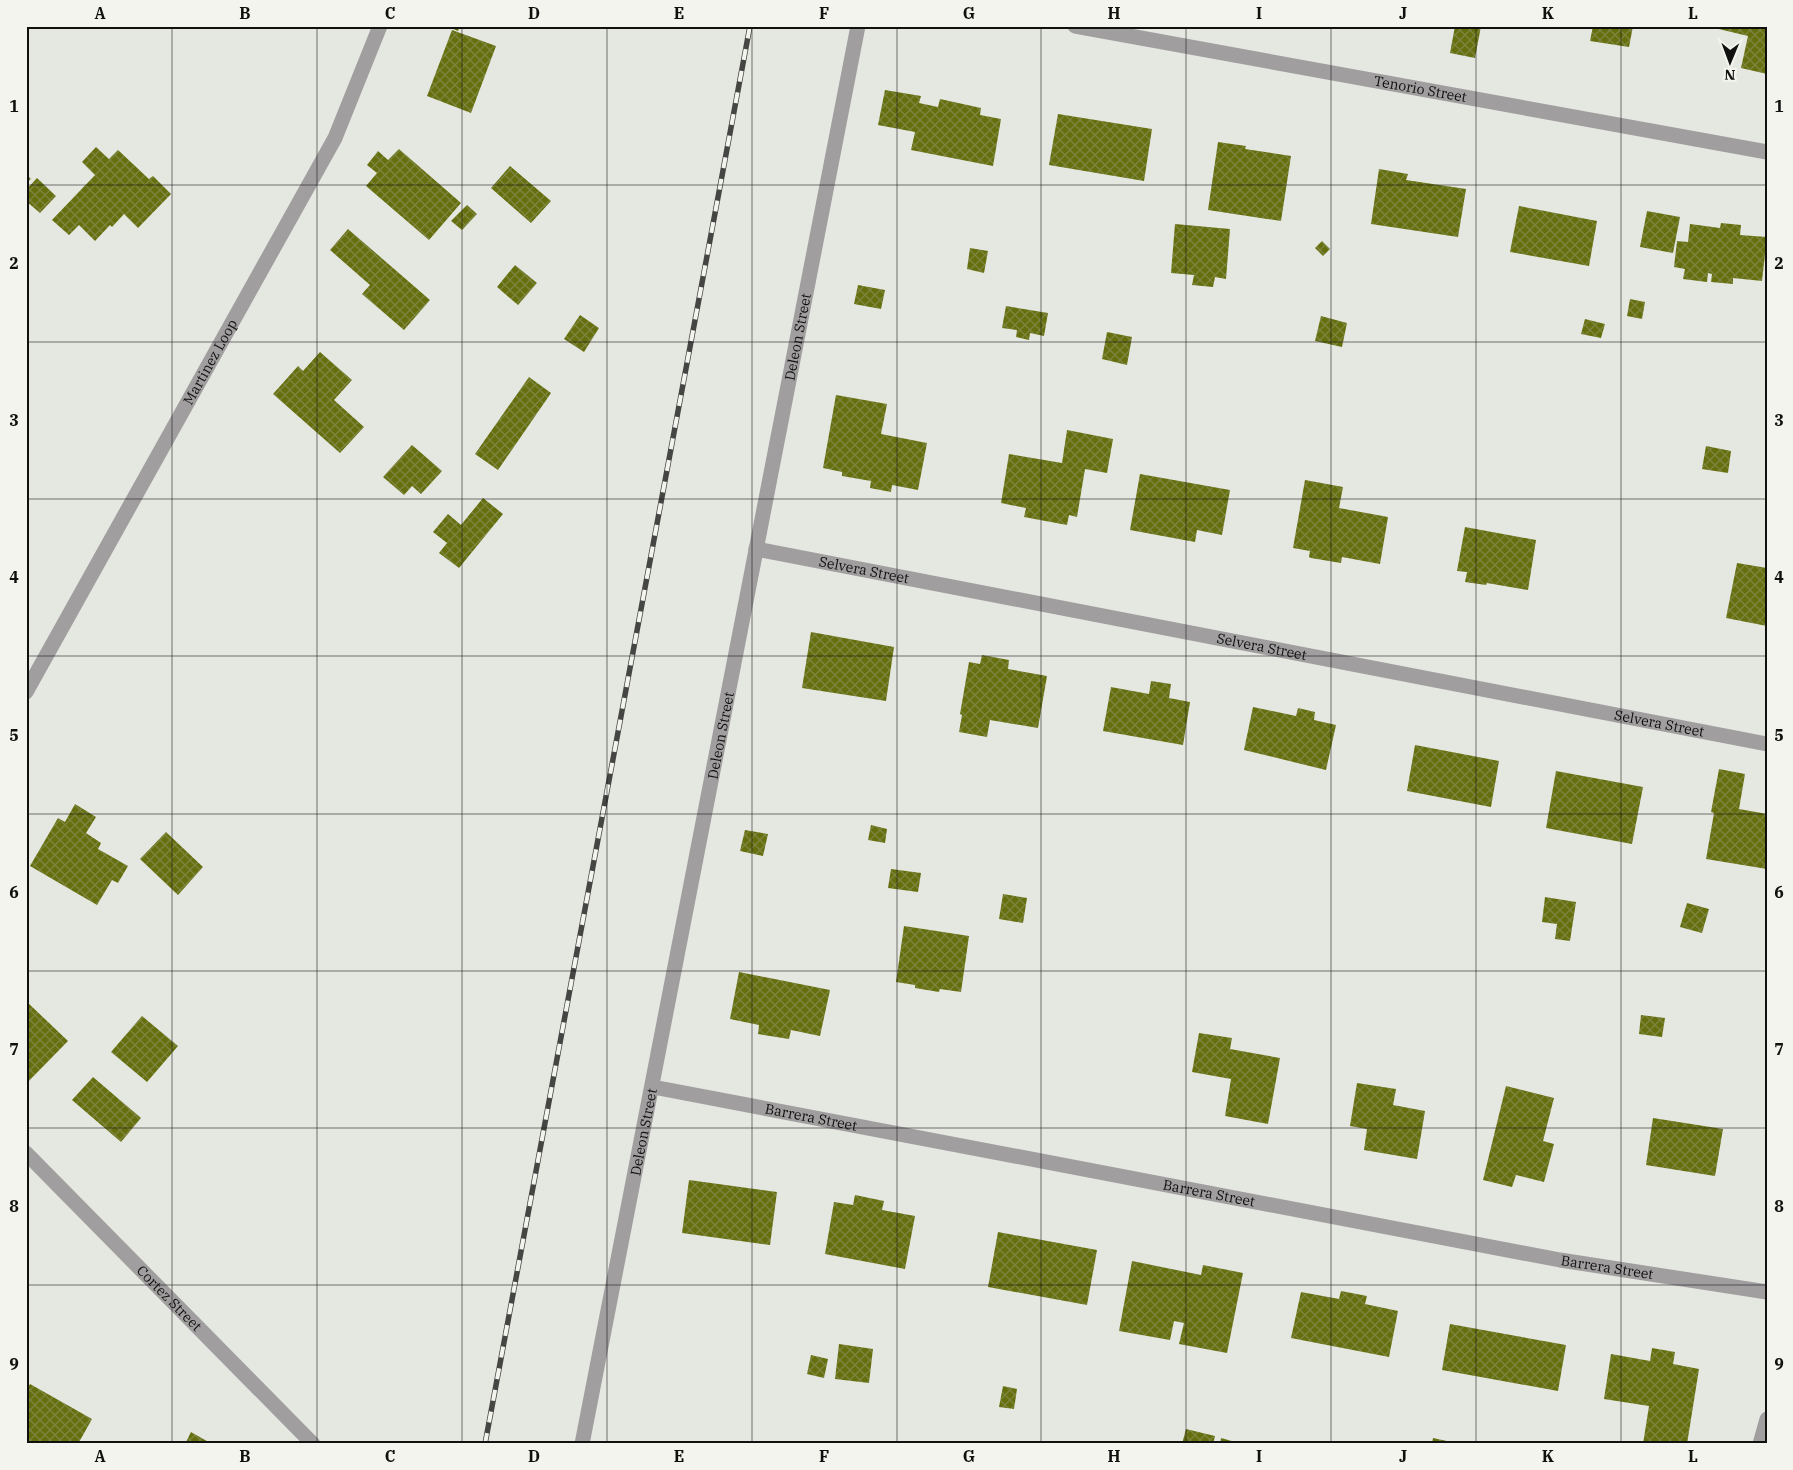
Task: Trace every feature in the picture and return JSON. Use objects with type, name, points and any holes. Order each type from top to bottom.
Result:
[{"type":"street","name":"Martinez Loop","points":[[26,692],[335,138],[380,26]]},
{"type":"street","name":"Deleon Street","points":[[582,1444],[858,26]]},
{"type":"street","name":"Tenorio Street","points":[[1075,26],[1767,152]]},
{"type":"street","name":"Selvera Street","points":[[756,549],[1767,744]]},
{"type":"street","name":"Barrera Street","points":[[653,1087],[1560,1260],[1767,1292]]},
{"type":"street","name":"Cortez Street","points":[[26,1153],[313,1444]]},
{"type":"street","points":[[1760,1444],[1767,1419]]},
{"type":"building","points":[[446,26],[460,26],[458,31]]},
{"type":"building","points":[[1455,26],[1481,26],[1475,58],[1450,53]]},
{"type":"building","points":[[1593,26],[1633,26],[1629,47],[1590,41]]},
{"type":"building","points":[[1706,26],[1767,26],[1767,74],[1741,68],[1748,36]]},
{"type":"building","points":[[452,30],[496,46],[471,113],[427,96]]},
{"type":"building","points":[[885,90],[921,96],[919,103],[938,107],[940,99],[981,108],[980,115],[1001,119],[993,166],[911,150],[915,132],[878,125]]},
{"type":"building","points":[[1058,114],[1152,129],[1144,181],[1049,165]]},
{"type":"building","points":[[1218,142],[1246,146],[1245,149],[1291,156],[1281,221],[1208,210]]},
{"type":"building","points":[[96,147],[109,159],[118,150],[149,179],[153,176],[171,194],[138,228],[124,214],[95,241],[79,225],[69,235],[52,220],[95,175],[82,162]]},
{"type":"building","points":[[399,149],[461,203],[429,240],[366,186],[377,173],[367,165],[378,151],[388,160]]},
{"type":"building","points":[[510,166],[551,201],[531,223],[491,188]]},
{"type":"building","points":[[1379,169],[1408,174],[1406,180],[1466,189],[1458,237],[1371,224]]},
{"type":"building","points":[[26,174],[31,179],[26,183]]},
{"type":"building","points":[[37,178],[56,196],[40,213],[26,201],[26,190]]},
{"type":"building","points":[[467,205],[477,214],[462,230],[451,221]]},
{"type":"building","points":[[1519,206],[1597,221],[1589,266],[1510,252]]},
{"type":"building","points":[[1647,211],[1680,217],[1673,253],[1640,247]]},
{"type":"building","points":[[1721,223],[1741,225],[1740,235],[1767,237],[1762,281],[1733,278],[1733,284],[1711,282],[1712,274],[1708,273],[1707,282],[1683,279],[1685,269],[1674,267],[1677,241],[1688,242],[1690,224],[1720,228]]},
{"type":"building","points":[[1175,224],[1230,229],[1226,279],[1215,277],[1213,287],[1192,285],[1194,275],[1171,273]]},
{"type":"building","points":[[348,229],[430,300],[404,330],[362,294],[370,285],[330,250]]},
{"type":"building","points":[[1322,241],[1330,249],[1323,256],[1315,248]]},
{"type":"building","points":[[970,248],[988,251],[984,273],[967,269]]},
{"type":"building","points":[[515,265],[537,283],[518,305],[497,287]]},
{"type":"building","points":[[858,285],[885,290],[881,309],[854,304]]},
{"type":"building","points":[[1630,299],[1645,302],[1642,319],[1627,316]]},
{"type":"building","points":[[1006,306],[1048,313],[1044,336],[1030,333],[1029,340],[1016,337],[1017,330],[1002,328]]},
{"type":"building","points":[[580,315],[599,328],[584,352],[564,339]]},
{"type":"building","points":[[1321,316],[1347,323],[1342,347],[1315,341]]},
{"type":"building","points":[[1585,319],[1605,324],[1601,338],[1581,334]]},
{"type":"building","points":[[1107,332],[1132,337],[1127,365],[1102,359]]},
{"type":"building","points":[[320,352],[352,380],[334,400],[364,427],[340,453],[273,394],[298,366],[303,371]]},
{"type":"building","points":[[529,377],[551,393],[498,470],[475,454]]},
{"type":"building","points":[[836,395],[887,404],[881,434],[927,443],[918,490],[892,485],[891,492],[870,488],[871,481],[842,476],[842,472],[823,468]]},
{"type":"building","points":[[1067,430],[1113,439],[1107,473],[1085,469],[1077,517],[1069,515],[1067,525],[1024,517],[1026,508],[1001,503],[1009,454],[1062,463]]},
{"type":"building","points":[[412,445],[442,471],[421,494],[412,486],[404,495],[383,477]]},
{"type":"building","points":[[1706,446],[1731,451],[1728,473],[1702,469]]},
{"type":"building","points":[[1140,474],[1230,490],[1222,535],[1197,530],[1195,542],[1130,530]]},
{"type":"building","points":[[1305,480],[1343,487],[1339,508],[1388,517],[1380,564],[1342,557],[1341,563],[1311,558],[1309,557],[1310,551],[1293,548]]},
{"type":"building","points":[[483,498],[503,514],[459,568],[439,553],[447,543],[433,532],[448,514],[461,525]]},
{"type":"building","points":[[1465,527],[1536,540],[1528,590],[1487,583],[1486,585],[1465,582],[1467,572],[1457,571]]},
{"type":"building","points":[[1737,563],[1767,568],[1767,626],[1726,618]]},
{"type":"building","points":[[811,632],[894,647],[886,701],[802,688]]},
{"type":"building","points":[[982,655],[1009,660],[1008,669],[1047,676],[1038,728],[990,720],[987,737],[959,732],[962,715],[960,714],[969,662],[980,664]]},
{"type":"building","points":[[1151,681],[1171,684],[1169,698],[1190,702],[1183,745],[1103,731],[1111,687],[1149,694]]},
{"type":"building","points":[[1253,707],[1296,716],[1298,708],[1315,712],[1314,720],[1336,725],[1326,770],[1244,750]]},
{"type":"building","points":[[1415,745],[1499,761],[1491,807],[1407,791]]},
{"type":"building","points":[[1719,769],[1745,774],[1739,809],[1767,814],[1767,869],[1706,859],[1714,813],[1711,812]]},
{"type":"building","points":[[1556,771],[1643,787],[1632,844],[1546,828]]},
{"type":"building","points":[[75,804],[96,817],[86,833],[101,843],[98,849],[128,866],[118,883],[112,880],[97,905],[30,866],[58,818],[65,822]]},
{"type":"building","points":[[871,825],[887,829],[885,843],[868,840]]},
{"type":"building","points":[[745,830],[768,834],[763,856],[740,851]]},
{"type":"building","points":[[166,832],[203,867],[178,895],[140,859]]},
{"type":"building","points":[[891,869],[921,873],[918,892],[888,888]]},
{"type":"building","points":[[1003,894],[1027,898],[1023,923],[999,919]]},
{"type":"building","points":[[1545,897],[1576,902],[1570,941],[1555,939],[1557,924],[1542,922]]},
{"type":"building","points":[[1687,903],[1709,909],[1702,933],[1680,927]]},
{"type":"building","points":[[904,926],[969,936],[961,992],[940,989],[939,992],[915,988],[915,985],[896,982]]},
{"type":"building","points":[[739,972],[830,990],[820,1036],[791,1030],[789,1039],[758,1034],[759,1025],[730,1019]]},
{"type":"building","points":[[26,1001],[68,1041],[26,1084]]},
{"type":"building","points":[[1641,1015],[1665,1018],[1662,1037],[1639,1034]]},
{"type":"building","points":[[142,1016],[178,1046],[147,1082],[111,1052]]},
{"type":"building","points":[[1199,1033],[1232,1038],[1230,1049],[1280,1058],[1268,1124],[1225,1116],[1231,1079],[1192,1072]]},
{"type":"building","points":[[93,1077],[141,1118],[121,1142],[72,1100]]},
{"type":"building","points":[[1357,1083],[1396,1089],[1393,1105],[1425,1111],[1417,1159],[1364,1150],[1367,1129],[1350,1126]]},
{"type":"building","points":[[1506,1086],[1554,1098],[1543,1141],[1554,1144],[1544,1182],[1516,1175],[1512,1187],[1483,1180]]},
{"type":"building","points":[[1653,1118],[1723,1129],[1715,1176],[1646,1165]]},
{"type":"building","points":[[689,1180],[777,1192],[770,1245],[682,1233]]},
{"type":"building","points":[[855,1195],[884,1201],[882,1210],[915,1216],[905,1269],[825,1254],[834,1202],[853,1205]]},
{"type":"building","points":[[998,1232],[1097,1250],[1087,1305],[988,1287]]},
{"type":"building","points":[[1132,1261],[1201,1275],[1203,1265],[1243,1273],[1227,1353],[1179,1344],[1184,1323],[1174,1321],[1170,1340],[1119,1331]]},
{"type":"building","points":[[1341,1291],[1367,1296],[1365,1304],[1398,1311],[1389,1357],[1291,1338],[1301,1292],[1339,1299]]},
{"type":"building","points":[[1450,1324],[1566,1345],[1558,1391],[1442,1370]]},
{"type":"building","points":[[839,1344],[873,1349],[869,1383],[835,1379]]},
{"type":"building","points":[[1652,1348],[1675,1352],[1673,1364],[1699,1369],[1687,1444],[1643,1444],[1649,1406],[1604,1399],[1611,1354],[1650,1361]]},
{"type":"building","points":[[811,1355],[828,1359],[824,1378],[807,1374]]},
{"type":"building","points":[[30,1384],[92,1419],[78,1444],[26,1444],[26,1391]]},
{"type":"building","points":[[1003,1386],[1017,1389],[1014,1409],[999,1407]]},
{"type":"building","points":[[1186,1429],[1215,1436],[1213,1444],[1182,1444]]},
{"type":"building","points":[[191,1432],[212,1444],[185,1444]]},
{"type":"building","points":[[1221,1438],[1239,1443],[1239,1444],[1220,1444]]},
{"type":"building","points":[[1433,1438],[1456,1443],[1456,1444],[1432,1444]]},
{"type":"railway","points":[[485,1444],[750,26]]}]
